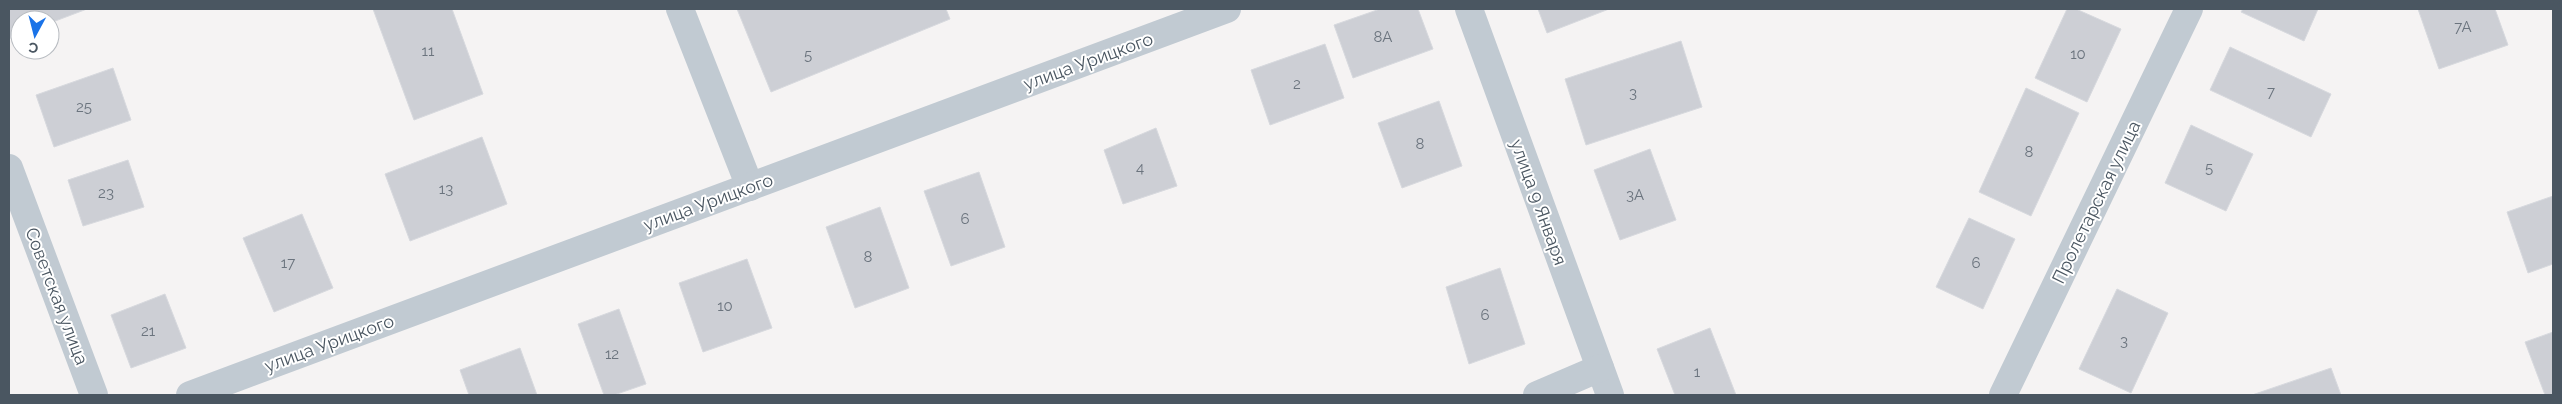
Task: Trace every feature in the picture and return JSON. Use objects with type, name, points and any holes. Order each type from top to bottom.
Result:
[{"type":"street","points":[[680,9],[750,186]]},
{"type":"street","name":"улица Урицкого","points":[[190,395],[1227,9]]},
{"type":"street","name":"улица 9 Января","points":[[1469,9],[1610,395]]},
{"type":"street","name":"Пролетарская улица","points":[[2003,395],[2189,9]]},
{"type":"street","name":"Советская улица","points":[[9,168],[94,395]]},
{"type":"street","points":[[1537,395],[1600,368]]},
{"type":"building","points":[[9,9],[87,9],[60,19],[60,10],[10,10],[10,36]]},
{"type":"building","points":[[373,9],[452,9],[483,94],[414,120]]},
{"type":"building","points":[[737,9],[946,9],[950,19],[771,92]]},
{"type":"building","points":[[1380,9],[1418,9],[1433,49],[1353,78],[1334,25]]},
{"type":"building","points":[[1538,9],[1609,9],[1547,33]]},
{"type":"building","points":[[2067,9],[2076,9],[2121,29],[2087,102],[2035,78]]},
{"type":"building","points":[[2243,9],[2318,9],[2304,41],[2241,12]]},
{"type":"building","points":[[2418,9],[2495,9],[2508,45],[2439,69]]},
{"type":"building","points":[[1681,41],[1702,107],[1586,145],[1565,79]]},
{"type":"building","points":[[1325,44],[1344,98],[1270,125],[1251,70]]},
{"type":"building","points":[[2230,47],[2331,94],[2311,137],[2210,90]]},
{"type":"building","points":[[113,68],[131,120],[54,147],[36,95]]},
{"type":"building","points":[[2026,88],[2079,113],[2031,216],[1979,192]]},
{"type":"building","points":[[1439,101],[1462,166],[1402,188],[1378,123]]},
{"type":"building","points":[[2191,125],[2253,154],[2226,211],[2165,183]]},
{"type":"building","points":[[1156,128],[1177,186],[1123,204],[1104,150]]},
{"type":"building","points":[[482,137],[507,204],[410,241],[385,174]]},
{"type":"building","points":[[1650,149],[1676,220],[1620,240],[1594,170]]},
{"type":"building","points":[[128,160],[144,207],[83,226],[68,180]]},
{"type":"building","points":[[979,172],[1005,247],[951,266],[924,191]]},
{"type":"building","points":[[2553,196],[2553,264],[2528,273],[2507,212]]},
{"type":"building","points":[[880,207],[909,288],[855,308],[826,227]]},
{"type":"building","points":[[302,214],[333,288],[274,312],[243,238]]},
{"type":"building","points":[[1969,218],[2015,239],[1983,309],[1936,287]]},
{"type":"building","points":[[747,259],[772,328],[703,352],[679,283]]},
{"type":"building","points":[[1500,268],[1525,344],[1469,364],[1446,287]]},
{"type":"building","points":[[2117,289],[2168,313],[2131,393],[2079,369]]},
{"type":"building","points":[[165,294],[186,348],[131,368],[111,315]]},
{"type":"building","points":[[619,309],[646,384],[614,395],[604,395],[578,324]]},
{"type":"building","points":[[1710,328],[1736,395],[1675,395],[1657,349]]},
{"type":"building","points":[[2553,332],[2553,395],[2545,395],[2525,342]]},
{"type":"building","points":[[520,348],[537,395],[469,395],[460,370]]},
{"type":"building","points":[[2331,368],[2341,395],[2252,395]]}]
